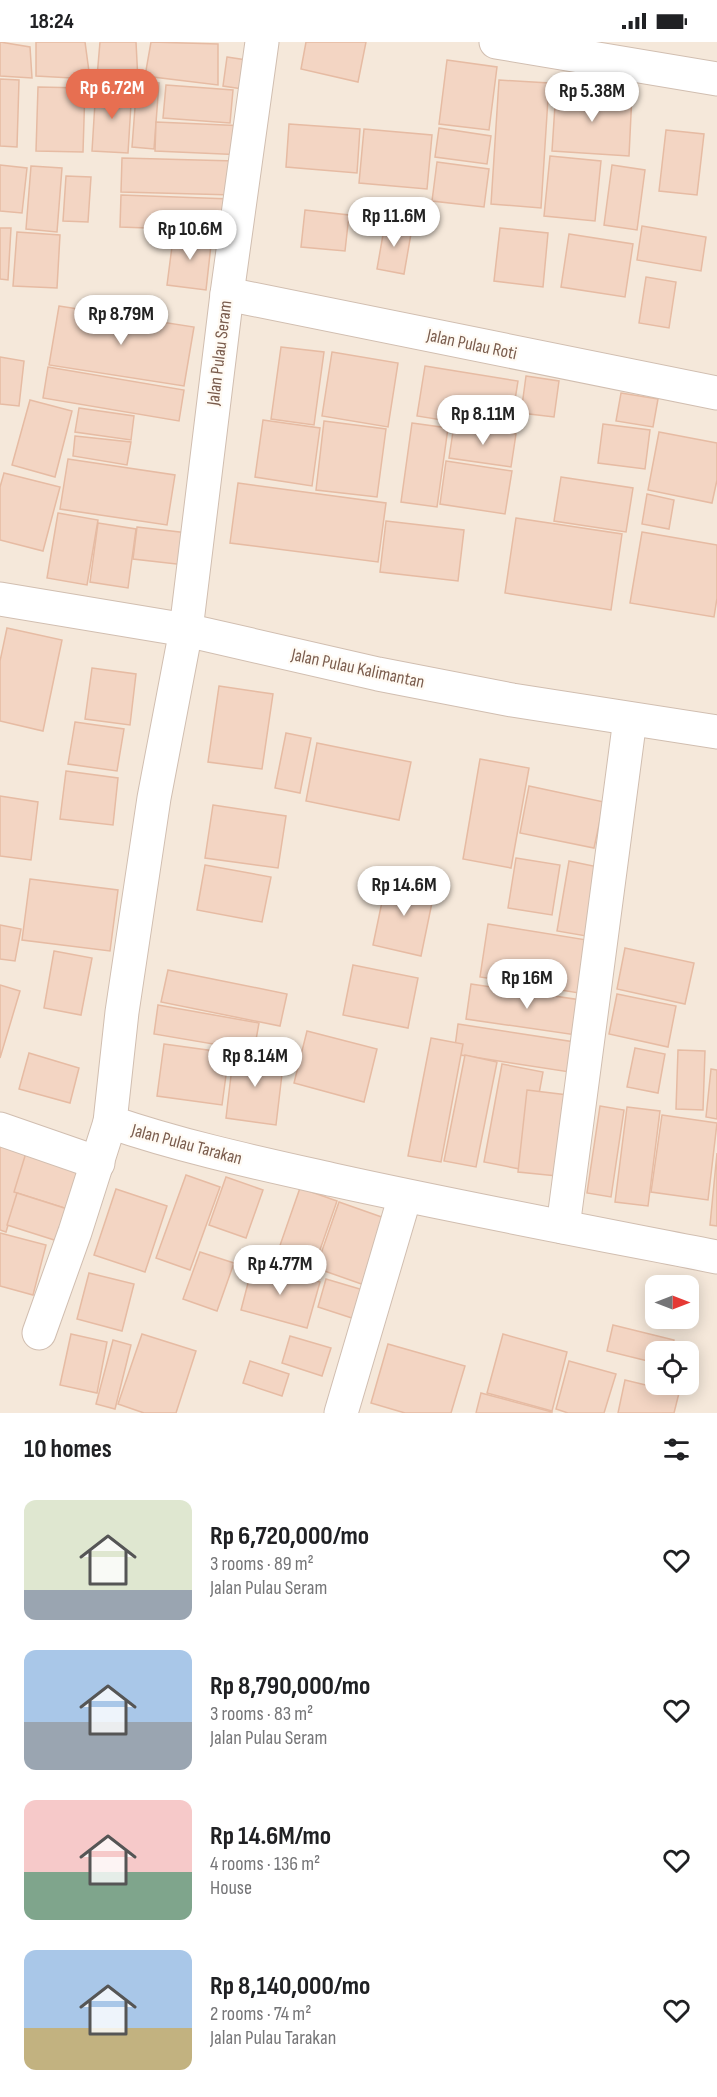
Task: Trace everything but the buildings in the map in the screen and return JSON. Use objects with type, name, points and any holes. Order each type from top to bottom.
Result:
[{"type":"street","name":"Jalan Pulau Seram","points":[[186,630],[227,294],[262,42]]},
{"type":"street","points":[[496,42],[717,79]]},
{"type":"street","name":"Jalan Pulau Roti","points":[[227,294],[717,393]]},
{"type":"street","name":"Jalan Pulau Kalimantan","points":[[0,599],[186,630],[411,680],[717,732]]},
{"type":"street","name":"Jalan Pulau Tarakan","points":[[186,630],[154,798],[122,1012],[110,1122],[183,1146],[405,1196],[717,1257]]},
{"type":"street","points":[[563,1227],[630,719]]},
{"type":"street","points":[[39,1333],[110,1122]]},
{"type":"street","points":[[0,1129],[98,1163]]},
{"type":"street","points":[[341,1413],[405,1196]]},
{"type":"shaded area","points":[[0,42],[717,42],[717,1413],[0,1413]]}]
